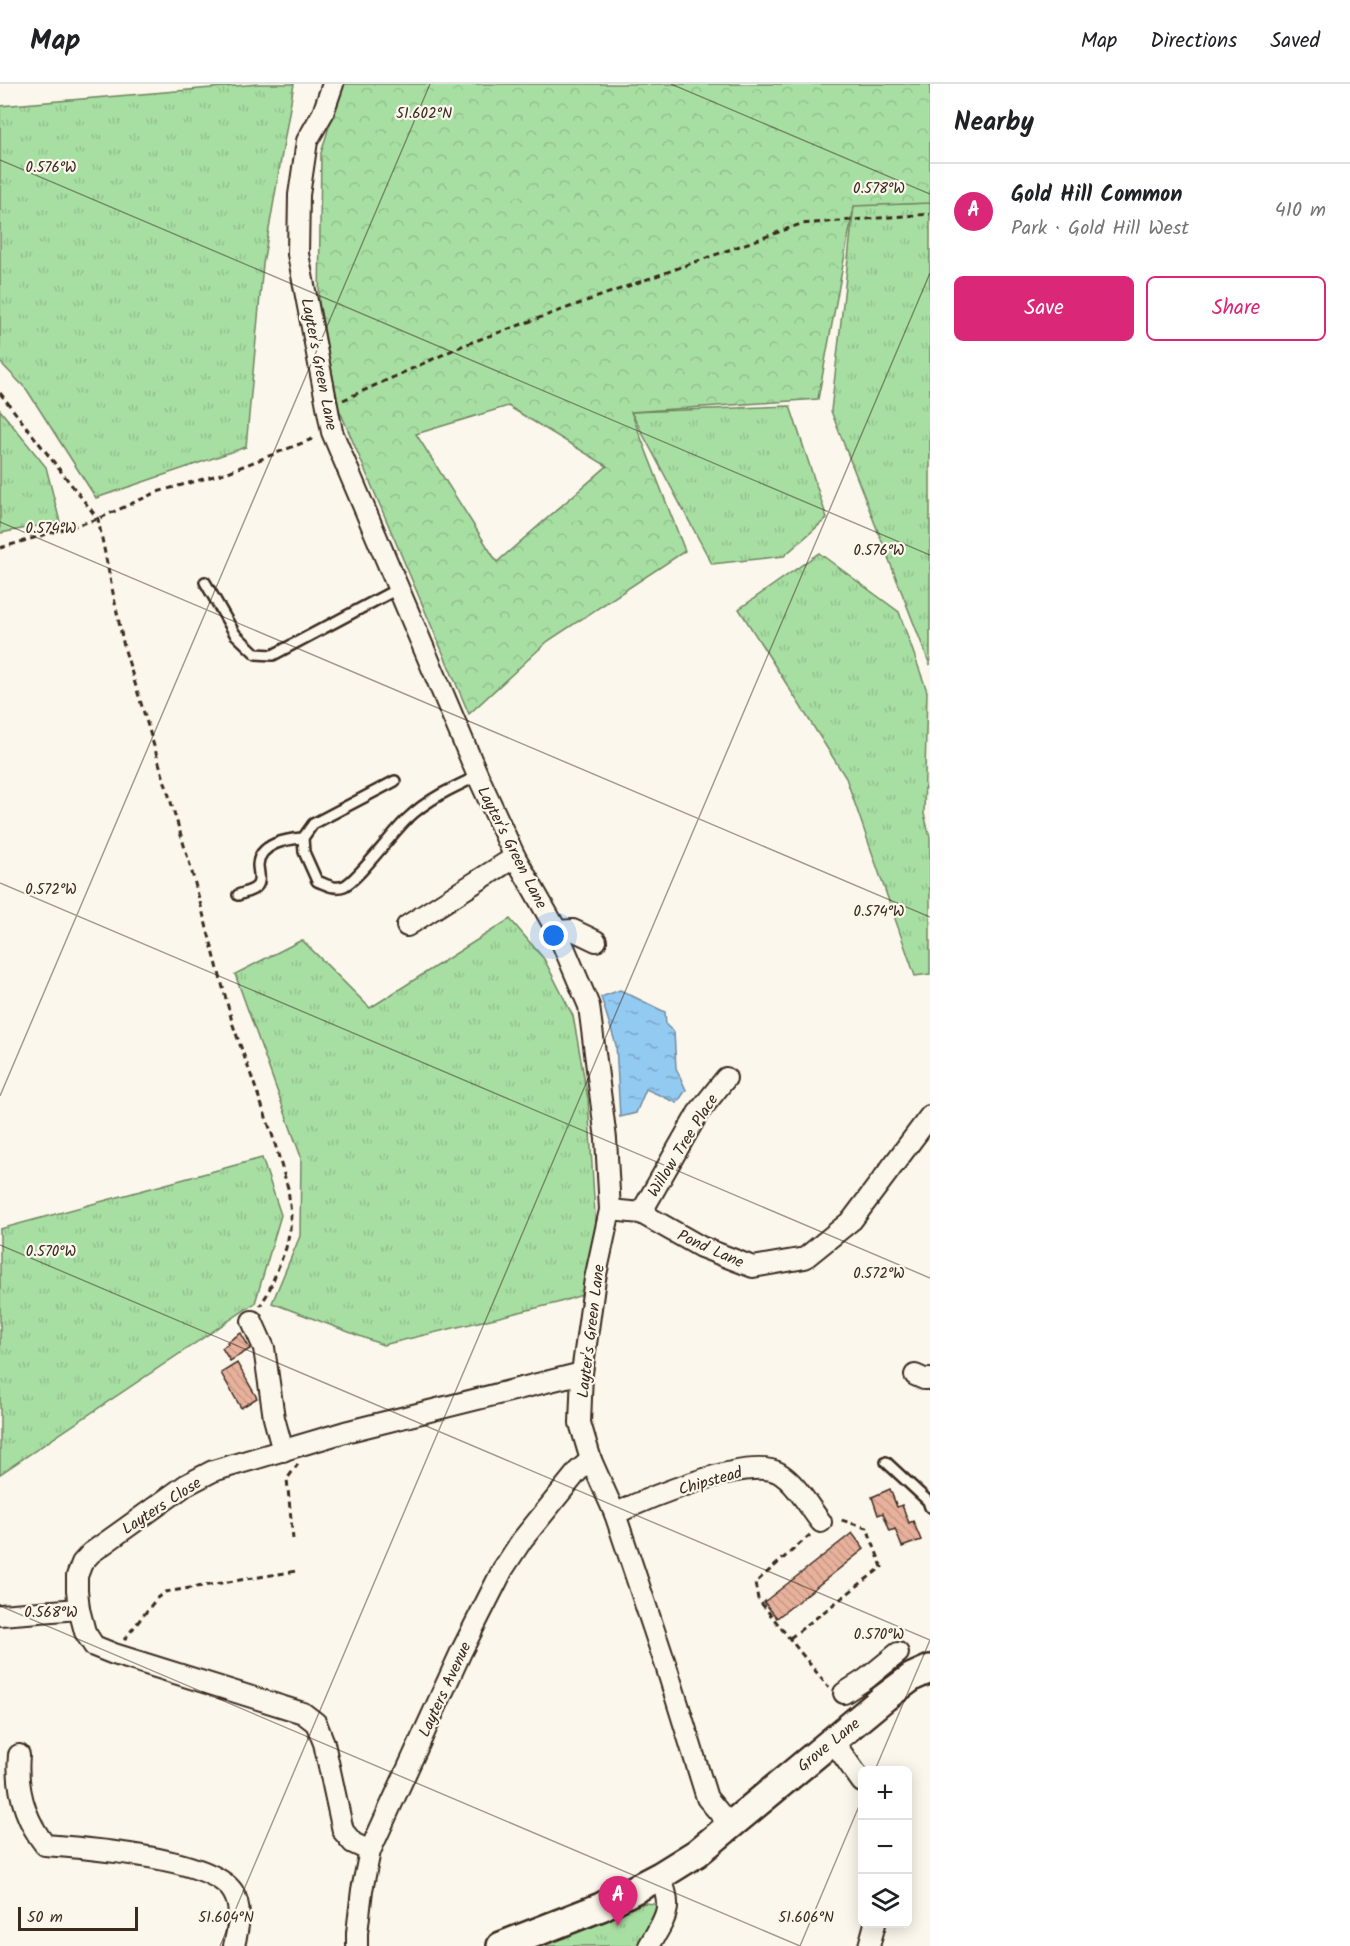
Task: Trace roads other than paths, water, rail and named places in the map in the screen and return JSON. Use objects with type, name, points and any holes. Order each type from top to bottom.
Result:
[{"type":"street","name":"Layter's Green Lane","points":[[333,84],[323,113],[307,141],[299,195],[298,254],[332,432],[477,776],[515,857],[557,931],[589,1006],[606,1139],[610,1210],[595,1279],[582,1373],[580,1423],[591,1460],[615,1514],[708,1798],[729,1824]]},
{"type":"street","points":[[407,926],[515,857]]},
{"type":"street","points":[[557,931],[573,930],[596,942]]},
{"type":"street","name":"Willow Tree Place","points":[[640,1213],[698,1113],[726,1078]]},
{"type":"street","name":"Pond Lane","points":[[610,1210],[640,1213],[701,1246],[753,1267],[805,1258],[852,1220],[930,1116]]},
{"type":"street","points":[[252,1321],[264,1348],[274,1418],[289,1449]]},
{"type":"street","name":"Layters Close","points":[[370,1851],[353,1843],[343,1832],[324,1743],[316,1723],[303,1713],[94,1646],[84,1632],[79,1609],[77,1576],[82,1563],[91,1553],[186,1485],[213,1472],[382,1422],[582,1373]]},
{"type":"street","name":"Layters Avenue","points":[[357,1946],[370,1851],[461,1652],[503,1569],[522,1540],[571,1479],[591,1460]]},
{"type":"street","name":"Chipstead","points":[[615,1514],[634,1505],[735,1470],[768,1468],[780,1473],[787,1480],[821,1522]]},
{"type":"street","points":[[0,1616],[79,1609]]},
{"type":"street","points":[[844,1693],[875,1689],[898,1653]]},
{"type":"street","name":"Grove Lane","points":[[501,1946],[601,1907],[660,1876],[697,1852],[833,1741],[875,1689],[930,1669]]},
{"type":"street","points":[[833,1741],[858,1776]]},
{"type":"street","points":[[19,1755],[17,1772],[21,1801],[36,1834],[45,1845],[138,1855],[201,1871],[222,1880],[233,1892],[238,1905],[238,1925],[234,1946]]},
{"type":"street","points":[[649,1946],[668,1908],[667,1894],[660,1876]]},
{"type":"street","points":[[869,1946],[874,1928]]},
{"type":"lane","points":[[205,582],[235,634],[256,654],[273,654],[399,588]]},
{"type":"lane","points":[[395,781],[313,824],[303,838],[304,852],[317,881],[332,887],[344,886],[426,802],[477,776]]},
{"type":"lane","points":[[238,895],[255,888],[258,884],[259,858],[266,848],[276,843],[303,838]]},
{"type":"lane","points":[[886,1462],[928,1501],[930,1507]]},
{"type":"water","points":[[620,990],[665,1012],[666,1025],[674,1032],[676,1068],[686,1090],[677,1103],[646,1089],[636,1113],[620,1117],[616,1045],[601,997]]},
{"type":"place","name":"Gold Hill Common","points":[[618,1926]]}]
